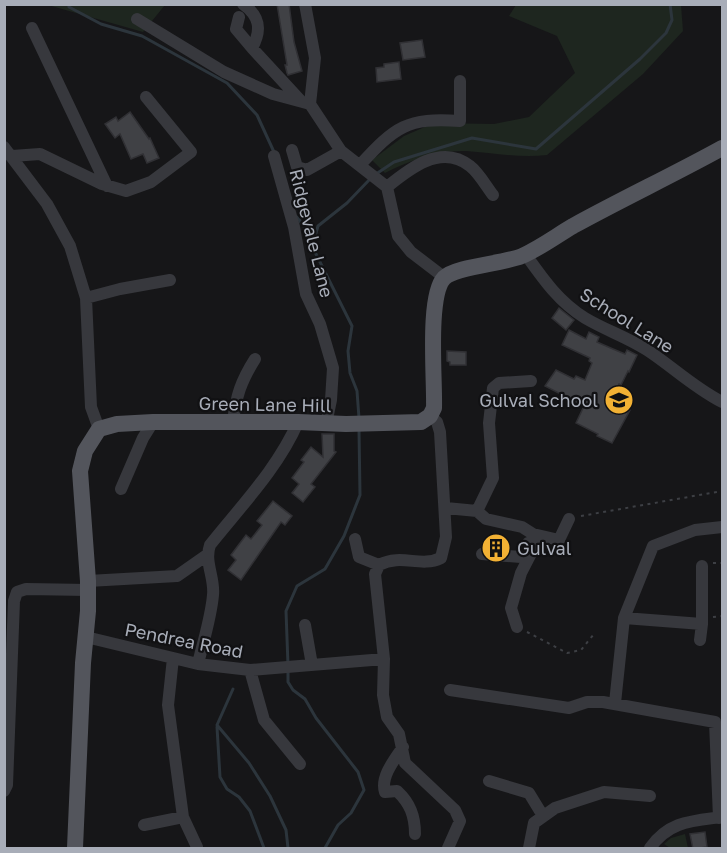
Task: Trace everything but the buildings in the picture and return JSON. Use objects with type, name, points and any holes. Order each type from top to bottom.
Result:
[{"type":"main road","points":[[430,416],[434,408],[437,291],[445,278],[457,271],[512,260],[525,255],[574,226],[723,148]]},
{"type":"main road","name":"Green Lane Hill","points":[[99,429],[117,424],[153,422],[373,424],[421,422],[430,416]]},
{"type":"main road","points":[[75,849],[88,585],[80,471],[85,451],[99,429]]},
{"type":"street","points":[[243,4],[254,12],[258,20],[258,34],[252,48]]},
{"type":"street","points":[[305,4],[315,58],[305,102]]},
{"type":"street","points":[[238,17],[236,29],[305,102],[341,151],[385,185],[398,236],[411,252],[445,278]]},
{"type":"street","points":[[136,19],[224,72],[273,94],[305,102]]},
{"type":"street","points":[[32,28],[107,186]]},
{"type":"street","points":[[364,169],[386,137],[410,124],[436,120],[460,121],[460,81]]},
{"type":"street","points":[[8,151],[40,153],[107,186],[126,191],[151,182],[191,152],[146,97]]},
{"type":"street","points":[[292,150],[297,167],[307,170],[341,151]]},
{"type":"street","points":[[8,151],[47,204],[70,246],[86,298],[91,407],[99,429]]},
{"type":"street","name":"Ridgevale Lane","points":[[274,156],[294,227],[306,294],[320,324],[333,368],[331,400],[326,424]]},
{"type":"street","points":[[385,185],[410,167],[426,159],[453,158],[470,166],[493,195]]},
{"type":"street","name":"School Lane","points":[[525,255],[548,286],[563,301],[584,316],[634,342],[703,392],[723,402]]},
{"type":"street","points":[[86,298],[170,280]]},
{"type":"street","points":[[233,422],[235,403],[242,380],[255,359]]},
{"type":"street","points":[[477,511],[493,478],[489,423],[493,388],[500,383],[531,381]]},
{"type":"street","points":[[430,416],[437,422],[440,432],[446,508],[446,537],[441,558],[432,562],[391,559],[379,565],[375,574],[384,659],[383,695],[387,717],[399,734],[405,763],[455,810],[459,821],[448,849]]},
{"type":"street","points":[[121,489],[143,438],[153,422]]},
{"type":"street","points":[[198,664],[213,595],[212,575],[207,555],[210,545],[265,476],[290,440],[298,422]]},
{"type":"street","points":[[446,508],[477,511],[486,519],[522,527],[536,535],[559,540],[569,519]]},
{"type":"street","points":[[615,703],[624,618],[653,546],[695,530],[723,527]]},
{"type":"street","points":[[482,554],[521,557],[536,535]]},
{"type":"street","points":[[517,627],[511,608],[521,573],[536,535]]},
{"type":"street","points":[[355,539],[359,557],[379,565]]},
{"type":"street","points":[[4,791],[7,785],[14,601],[17,592],[26,589],[177,576],[207,555]]},
{"type":"street","points":[[700,640],[702,566]]},
{"type":"street","points":[[624,618],[702,624]]},
{"type":"street","points":[[304,625],[312,665]]},
{"type":"street","name":"Pendrea Road","points":[[86,637],[198,664],[250,670],[384,659]]},
{"type":"street","points":[[173,658],[168,705],[183,817],[196,849]]},
{"type":"street","points":[[250,670],[264,720],[300,764]]},
{"type":"street","points":[[450,690],[569,708],[587,702],[615,703],[714,722],[721,818],[684,822],[659,835],[650,849]]},
{"type":"street","points":[[403,747],[384,781],[383,788],[385,792],[397,791],[402,796],[415,819],[415,834]]},
{"type":"street","points":[[489,782],[529,794],[543,816]]},
{"type":"street","points":[[529,849],[534,823],[555,808],[604,792],[650,796]]},
{"type":"street","points":[[144,825],[183,817]]},
{"type":"path","points":[[569,519],[723,491]]},
{"type":"path","points":[[517,627],[567,653],[581,650],[594,634]]},
{"type":"shaded area","points":[[48,5],[165,5],[143,32]]},
{"type":"shaded area","points":[[516,5],[681,5],[683,31],[643,74],[547,155],[517,156],[466,151],[445,152],[414,160],[385,173],[372,160],[404,136],[434,123],[494,124],[529,117],[575,73],[557,36],[509,16]]},
{"type":"shaded area","points":[[685,834],[688,848],[670,848],[664,844],[671,838]]},
{"type":"waterway","points":[[69,4],[69,7],[101,24],[142,36],[227,83],[257,115],[274,152]]},
{"type":"waterway","points":[[376,174],[394,162],[472,138],[536,149],[640,59],[666,33],[672,20],[670,4]]},
{"type":"waterway","points":[[359,418],[357,391],[350,373],[348,351],[352,326],[315,252],[314,240],[318,226],[347,203],[371,178]]},
{"type":"waterway","points":[[297,217],[314,240]]},
{"type":"waterway","points":[[288,665],[286,611],[297,586],[325,569],[344,536],[360,495],[359,430]]},
{"type":"waterway","points":[[288,672],[288,682],[293,690],[305,699],[316,718],[358,772],[364,790],[351,813],[338,825],[325,848]]},
{"type":"waterway","points":[[233,689],[217,725],[249,763],[270,796],[286,830],[288,848]]},
{"type":"waterway","points":[[217,727],[220,777],[227,789],[239,797],[250,811],[264,848]]},
{"type":"place","name":"Gulval School","points":[[619,400]]},
{"type":"place","name":"Gulval","points":[[496,548]]}]
